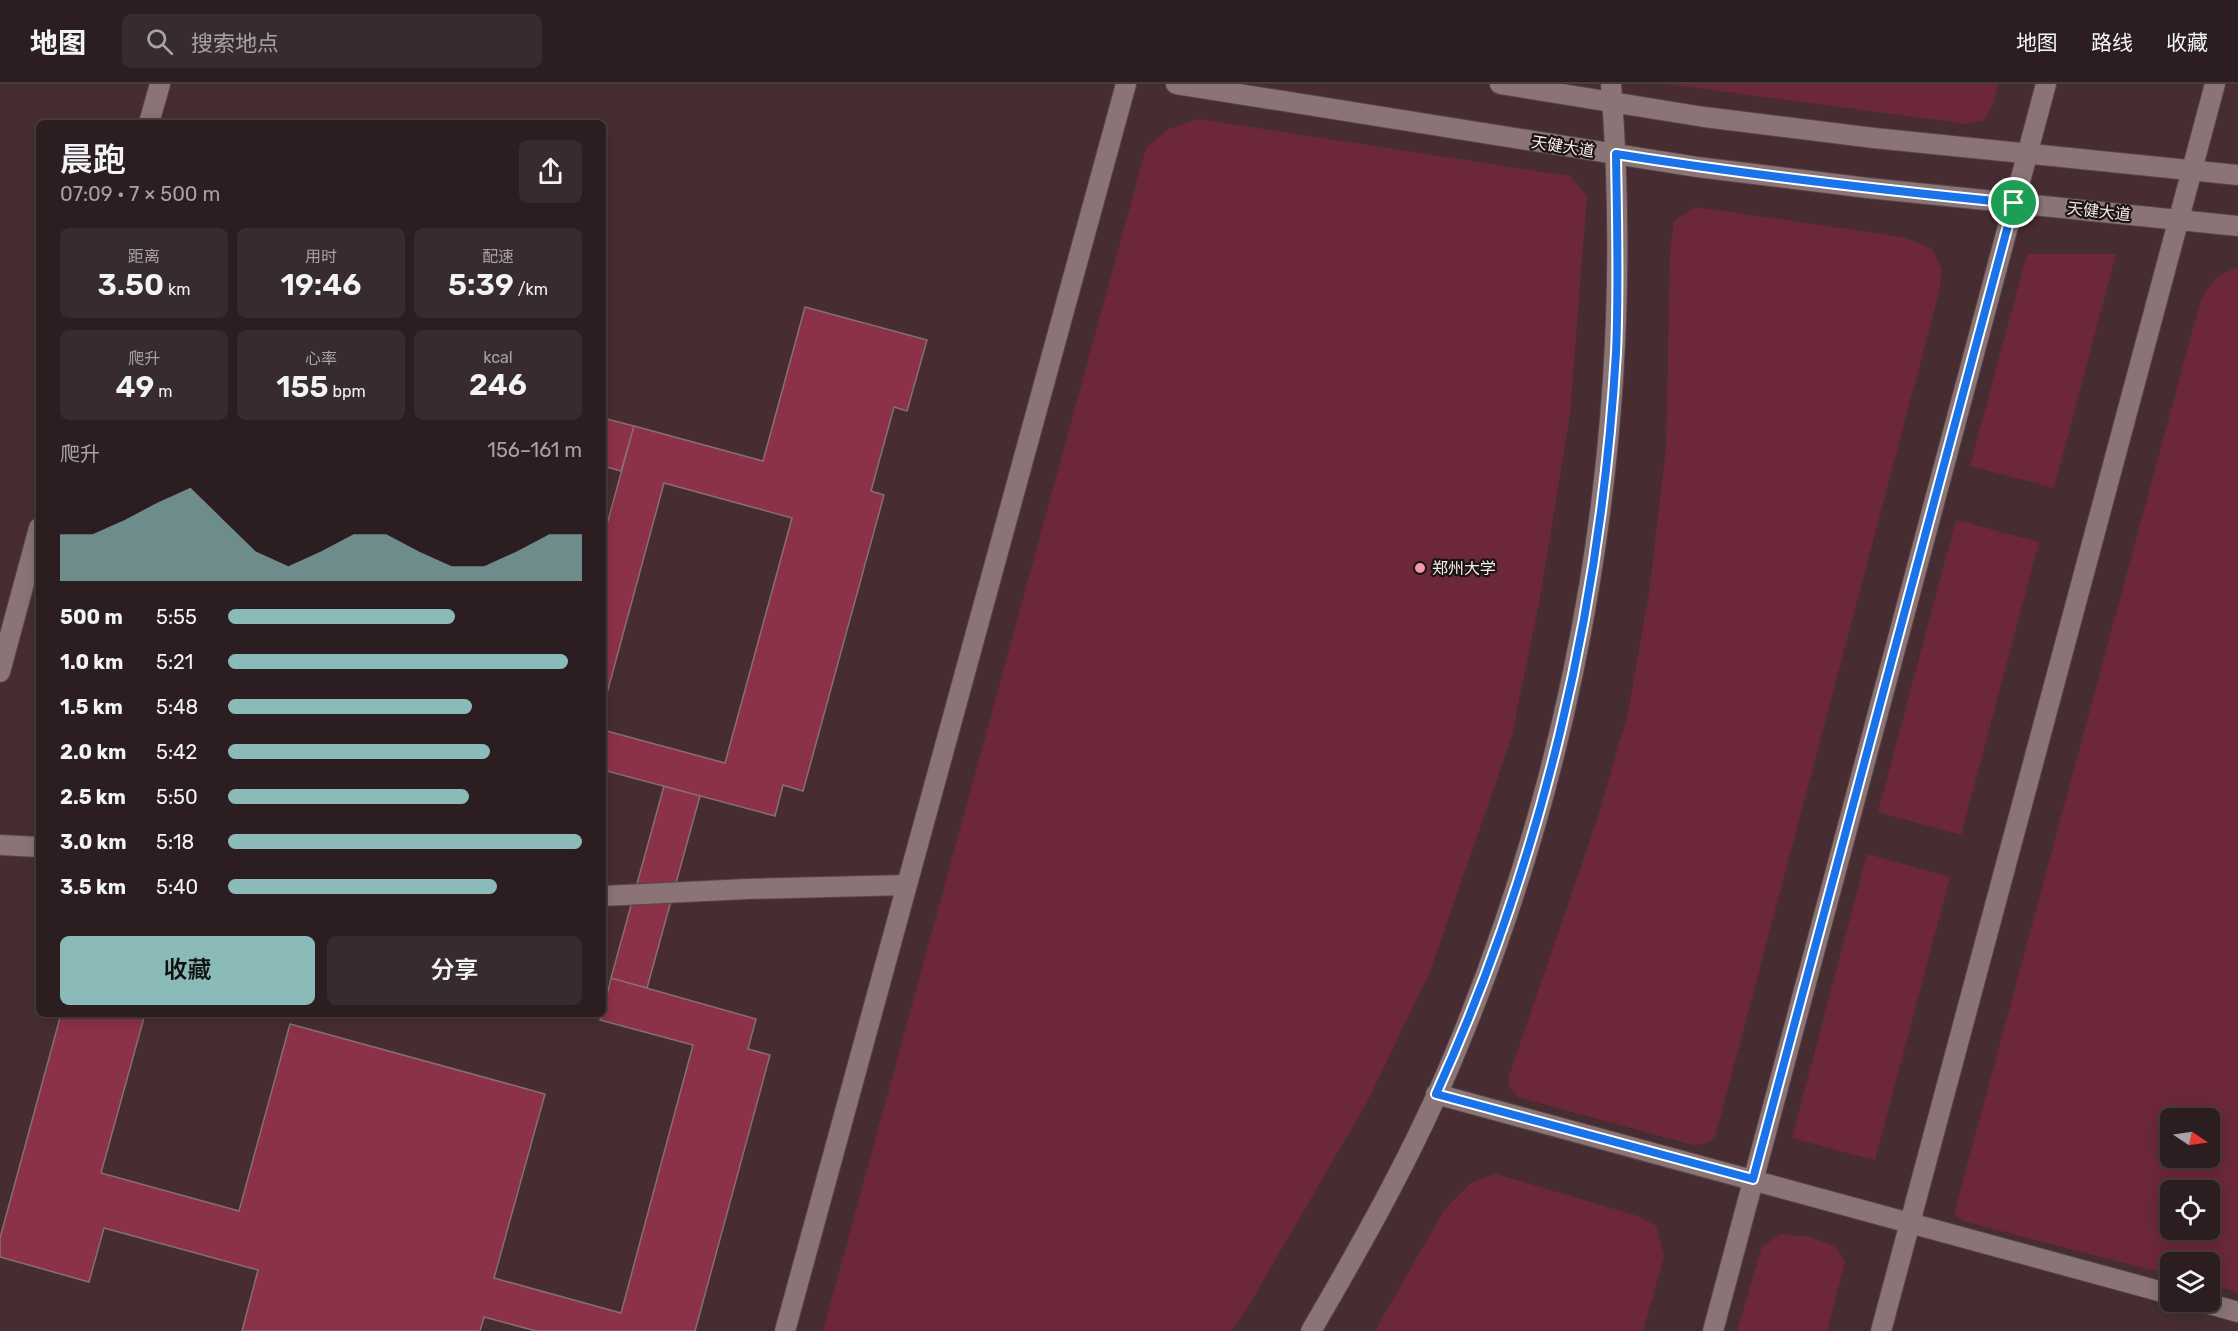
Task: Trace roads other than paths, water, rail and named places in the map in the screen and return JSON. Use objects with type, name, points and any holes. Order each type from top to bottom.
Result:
[{"type":"lane","points":[[150,120],[160,84]]},
{"type":"lane","points":[[785,1331],[1126,84]]},
{"type":"lane","name":"天健大道","points":[[1176,84],[1697,167],[1868,188],[2238,226]]},
{"type":"lane","points":[[1500,84],[1612,93],[1704,117],[1862,137],[2238,175]]},
{"type":"lane","points":[[1713,1331],[2046,84]]},
{"type":"lane","points":[[1881,1331],[2215,84]]},
{"type":"lane","points":[[1311,1331],[1366,1236],[1409,1154],[1436,1094],[1491,962],[1524,863],[1553,762],[1576,660],[1596,546],[1616,352],[1618,250],[1612,93]]},
{"type":"lane","points":[[0,672],[36,539]]},
{"type":"lane","points":[[0,844],[36,847]]},
{"type":"lane","points":[[606,896],[747,888],[907,885]]},
{"type":"lane","points":[[1436,1094],[2160,1291]]},
{"type":"lane","points":[[2220,1307],[2238,1312]]},
{"type":"place","name":"郑州大学","points":[[1420,568]]}]
